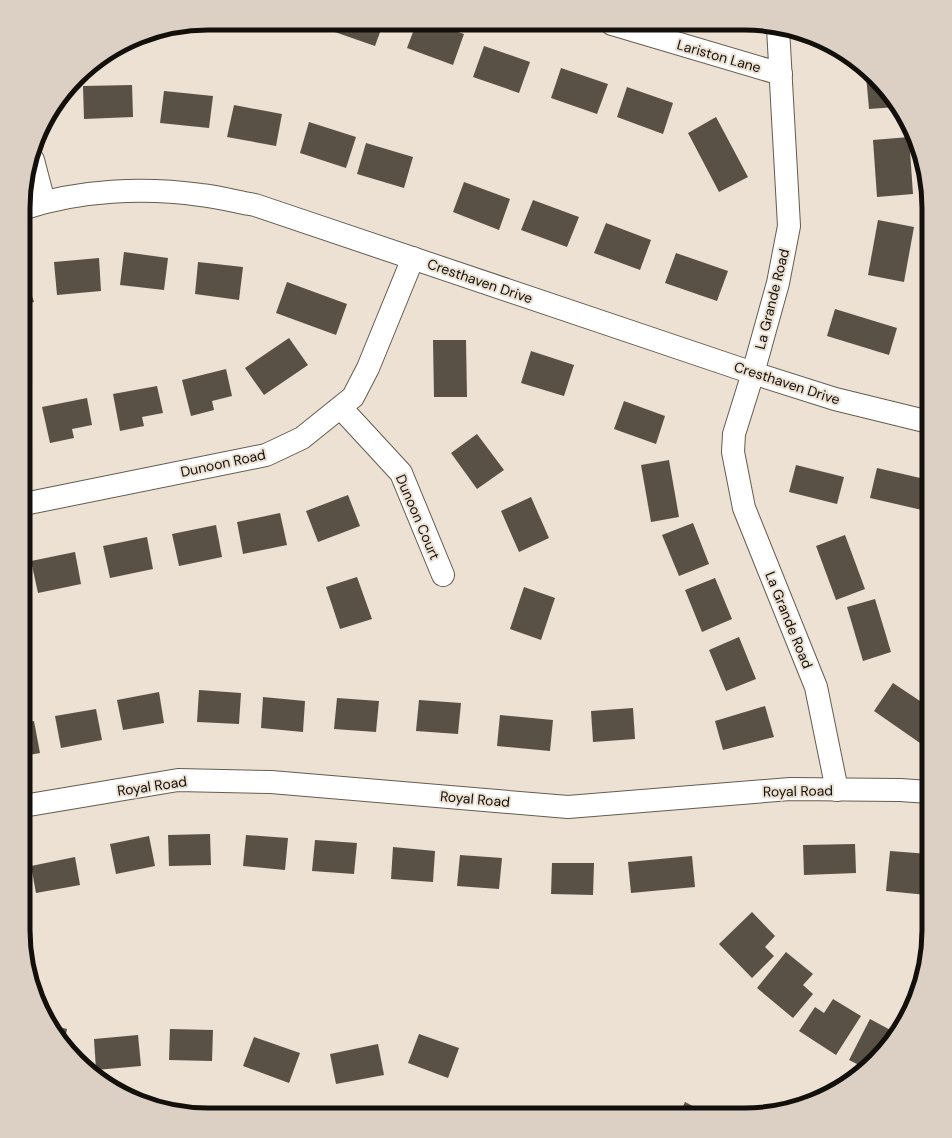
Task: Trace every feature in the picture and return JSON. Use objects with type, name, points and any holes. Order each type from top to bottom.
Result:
[{"type":"street","name":"Lariston Lane","points":[[632,30],[781,74]]},
{"type":"street","name":"La Grande Road","points":[[778,33],[789,226],[778,283],[734,434],[733,452],[744,508],[816,687],[837,790]]},
{"type":"street","points":[[33,173],[34,205]]},
{"type":"street","name":"Cresthaven Drive","points":[[34,205],[67,196],[146,191],[200,195],[255,205],[753,373],[835,399],[922,420]]},
{"type":"street","name":"Dunoon Road","points":[[30,503],[266,455],[302,438],[353,397],[368,368],[413,258]]},
{"type":"street","name":"Dunoon Court","points":[[341,408],[402,473],[443,575]]},
{"type":"street","name":"Royal Road","points":[[30,805],[178,780],[271,782],[568,807],[790,789],[922,792]]},
{"type":"building","points":[[329,30],[381,30],[375,46]]},
{"type":"building","points":[[414,30],[452,30],[464,34],[453,65],[407,48]]},
{"type":"building","points":[[484,46],[530,62],[519,93],[473,77]]},
{"type":"building","points":[[561,68],[608,84],[597,114],[551,98]]},
{"type":"building","points":[[866,79],[891,107],[869,109]]},
{"type":"building","points":[[132,85],[133,117],[84,119],[83,86]]},
{"type":"building","points":[[627,87],[673,103],[663,134],[617,117]]},
{"type":"building","points":[[164,91],[213,96],[209,128],[160,123]]},
{"type":"building","points":[[234,105],[282,114],[276,146],[227,137]]},
{"type":"building","points":[[716,117],[748,177],[719,192],[688,133]]},
{"type":"building","points":[[309,122],[356,137],[346,168],[300,153]]},
{"type":"building","points":[[907,137],[909,143],[913,194],[877,197],[873,140]]},
{"type":"building","points":[[366,143],[413,157],[404,188],[357,174]]},
{"type":"building","points":[[464,182],[510,199],[499,230],[453,212]]},
{"type":"building","points":[[533,200],[579,217],[567,247],[521,230]]},
{"type":"building","points":[[878,220],[914,227],[904,282],[868,275]]},
{"type":"building","points":[[606,223],[651,240],[640,270],[594,253]]},
{"type":"building","points":[[124,252],[168,258],[164,290],[120,285]]},
{"type":"building","points":[[676,253],[728,271],[717,301],[665,283]]},
{"type":"building","points":[[99,258],[101,291],[57,295],[54,262]]},
{"type":"building","points":[[198,262],[243,267],[239,300],[195,294]]},
{"type":"building","points":[[287,282],[347,304],[336,335],[276,313]]},
{"type":"building","points":[[30,290],[34,302],[30,303]]},
{"type":"building","points":[[835,309],[897,328],[889,355],[827,336]]},
{"type":"building","points":[[289,338],[308,365],[264,395],[245,368]]},
{"type":"building","points":[[433,340],[466,340],[467,397],[434,397]]},
{"type":"building","points":[[531,351],[574,365],[564,396],[521,383]]},
{"type":"building","points":[[226,369],[232,396],[212,401],[214,410],[191,416],[182,380]]},
{"type":"building","points":[[157,386],[163,413],[142,417],[144,426],[120,431],[113,394]]},
{"type":"building","points":[[87,398],[92,425],[72,429],[74,438],[50,443],[42,407]]},
{"type":"building","points":[[624,401],[665,416],[656,444],[614,429]]},
{"type":"building","points":[[477,434],[504,470],[477,489],[451,453]]},
{"type":"building","points":[[669,460],[679,517],[651,522],[641,465]]},
{"type":"building","points":[[796,465],[844,477],[837,504],[789,492]]},
{"type":"building","points":[[877,468],[922,478],[922,510],[870,498]]},
{"type":"building","points":[[348,495],[360,526],[318,542],[306,511]]},
{"type":"building","points":[[531,497],[549,538],[519,552],[501,511]]},
{"type":"building","points":[[280,513],[287,545],[243,554],[237,522]]},
{"type":"building","points":[[693,523],[709,564],[679,576],[662,535]]},
{"type":"building","points":[[216,525],[222,557],[179,566],[172,534]]},
{"type":"building","points":[[845,535],[865,589],[836,600],[816,546]]},
{"type":"building","points":[[147,537],[153,569],[110,578],[103,546]]},
{"type":"building","points":[[75,552],[81,584],[38,593],[31,561]]},
{"type":"building","points":[[357,577],[372,619],[340,629],[326,587]]},
{"type":"building","points":[[715,578],[732,619],[702,632],[685,590]]},
{"type":"building","points":[[524,587],[555,598],[541,640],[510,629]]},
{"type":"building","points":[[875,599],[891,652],[863,661],[847,607]]},
{"type":"building","points":[[739,637],[756,679],[726,691],[709,650]]},
{"type":"building","points":[[893,683],[922,702],[922,740],[920,743],[874,711]]},
{"type":"building","points":[[199,690],[241,693],[239,724],[197,722]]},
{"type":"building","points":[[159,692],[164,723],[123,730],[117,700]]},
{"type":"building","points":[[263,697],[305,701],[303,732],[261,728]]},
{"type":"building","points":[[337,698],[379,701],[376,732],[334,729]]},
{"type":"building","points":[[419,700],[461,703],[458,734],[416,731]]},
{"type":"building","points":[[765,706],[774,737],[723,750],[715,721]]},
{"type":"building","points":[[633,708],[635,739],[593,742],[591,711]]},
{"type":"building","points":[[96,709],[102,740],[61,748],[55,716]]},
{"type":"building","points":[[500,715],[553,720],[550,751],[497,746]]},
{"type":"building","points":[[34,721],[40,753],[30,755],[30,722]]},
{"type":"building","points":[[210,834],[211,865],[169,866],[168,835]]},
{"type":"building","points":[[246,835],[288,838],[285,870],[243,866]]},
{"type":"building","points":[[149,836],[155,866],[116,874],[110,844]]},
{"type":"building","points":[[315,840],[357,843],[354,874],[312,871]]},
{"type":"building","points":[[855,844],[856,873],[804,875],[803,845]]},
{"type":"building","points":[[393,847],[435,851],[433,882],[391,879]]},
{"type":"building","points":[[890,851],[922,853],[922,895],[886,891]]},
{"type":"building","points":[[460,855],[502,858],[499,889],[457,886]]},
{"type":"building","points":[[692,856],[695,887],[631,893],[628,862]]},
{"type":"building","points":[[75,857],[80,885],[36,893],[31,866]]},
{"type":"building","points":[[552,863],[594,863],[593,895],[551,894]]},
{"type":"building","points":[[752,912],[775,936],[765,947],[774,956],[752,978],[719,944]]},
{"type":"building","points":[[786,952],[813,974],[803,985],[813,994],[793,1018],[757,988]]},
{"type":"building","points":[[833,999],[861,1016],[836,1055],[799,1031],[815,1007],[824,1013]]},
{"type":"building","points":[[870,1019],[891,1030],[870,1056],[859,1065],[849,1060]]},
{"type":"building","points":[[59,1027],[67,1029],[66,1036]]},
{"type":"building","points":[[170,1029],[213,1030],[212,1061],[169,1060]]},
{"type":"building","points":[[419,1034],[459,1048],[448,1078],[408,1063]]},
{"type":"building","points":[[138,1035],[141,1066],[98,1070],[96,1068],[94,1039]]},
{"type":"building","points":[[254,1037],[300,1053],[289,1083],[243,1066]]},
{"type":"building","points":[[378,1044],[384,1075],[336,1084],[330,1054]]},
{"type":"building","points":[[685,1102],[697,1108],[682,1108]]}]
